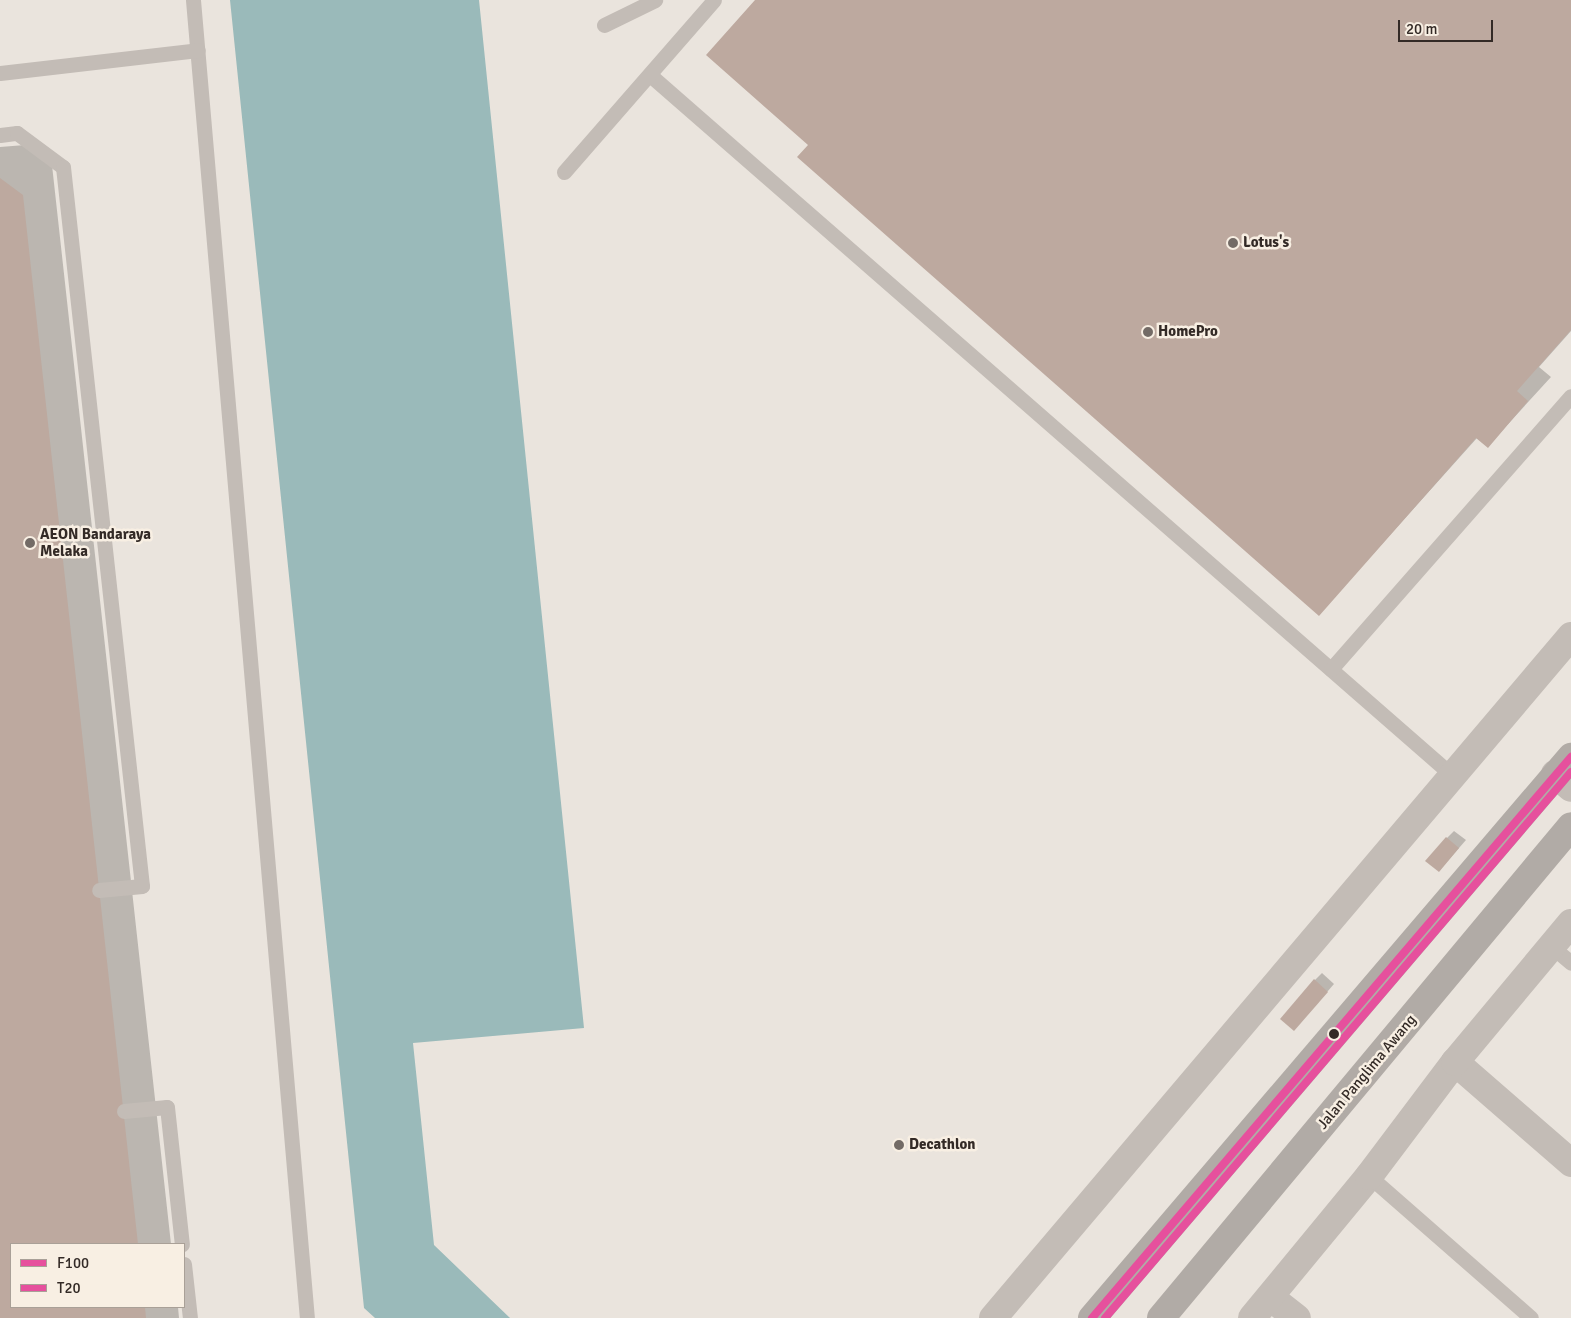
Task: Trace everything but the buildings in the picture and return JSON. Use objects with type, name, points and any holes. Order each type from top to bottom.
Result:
[{"type":"main road","points":[[1092,1318],[1566,773]]},
{"type":"main road","name":"Jalan Panglima Awang","points":[[1161,1318],[1571,826]]},
{"type":"street","points":[[993,1318],[1086,1204],[1571,636]]},
{"type":"street","points":[[1252,1318],[1369,1176],[1455,1062],[1561,955],[1571,923]]},
{"type":"street","points":[[1455,1062],[1571,1163]]},
{"type":"street","points":[[1270,1297],[1297,1318]]},
{"type":"lane","points":[[193,0],[307,1318]]},
{"type":"lane","points":[[604,25],[655,0]]},
{"type":"lane","points":[[564,172],[714,0]]},
{"type":"lane","points":[[0,73],[198,50]]},
{"type":"lane","points":[[650,75],[1453,776]]},
{"type":"lane","points":[[0,135],[17,133],[63,167],[142,886],[99,890]]},
{"type":"lane","points":[[1331,669],[1571,396]]},
{"type":"lane","points":[[124,1111],[167,1107],[182,1243]]},
{"type":"lane","points":[[1369,1176],[1532,1318]]},
{"type":"lane","points":[[185,1273],[190,1318]]},
{"type":"water","points":[[230,0],[479,0],[584,1028],[413,1043],[434,1245],[510,1318],[375,1318],[364,1308]]},
{"type":"transit line","name":"F100","points":[[1092,1318],[1571,757]]},
{"type":"transit line","name":"T20","points":[[1105,1318],[1571,772]]},
{"type":"place","name":"Lotus's","points":[[1233,243]]},
{"type":"place","name":"HomePro","points":[[1148,332]]},
{"type":"place","name":"AEON Bandaraya Melaka","points":[[30,543]]},
{"type":"place","name":"Decathlon","points":[[899,1145]]}]
